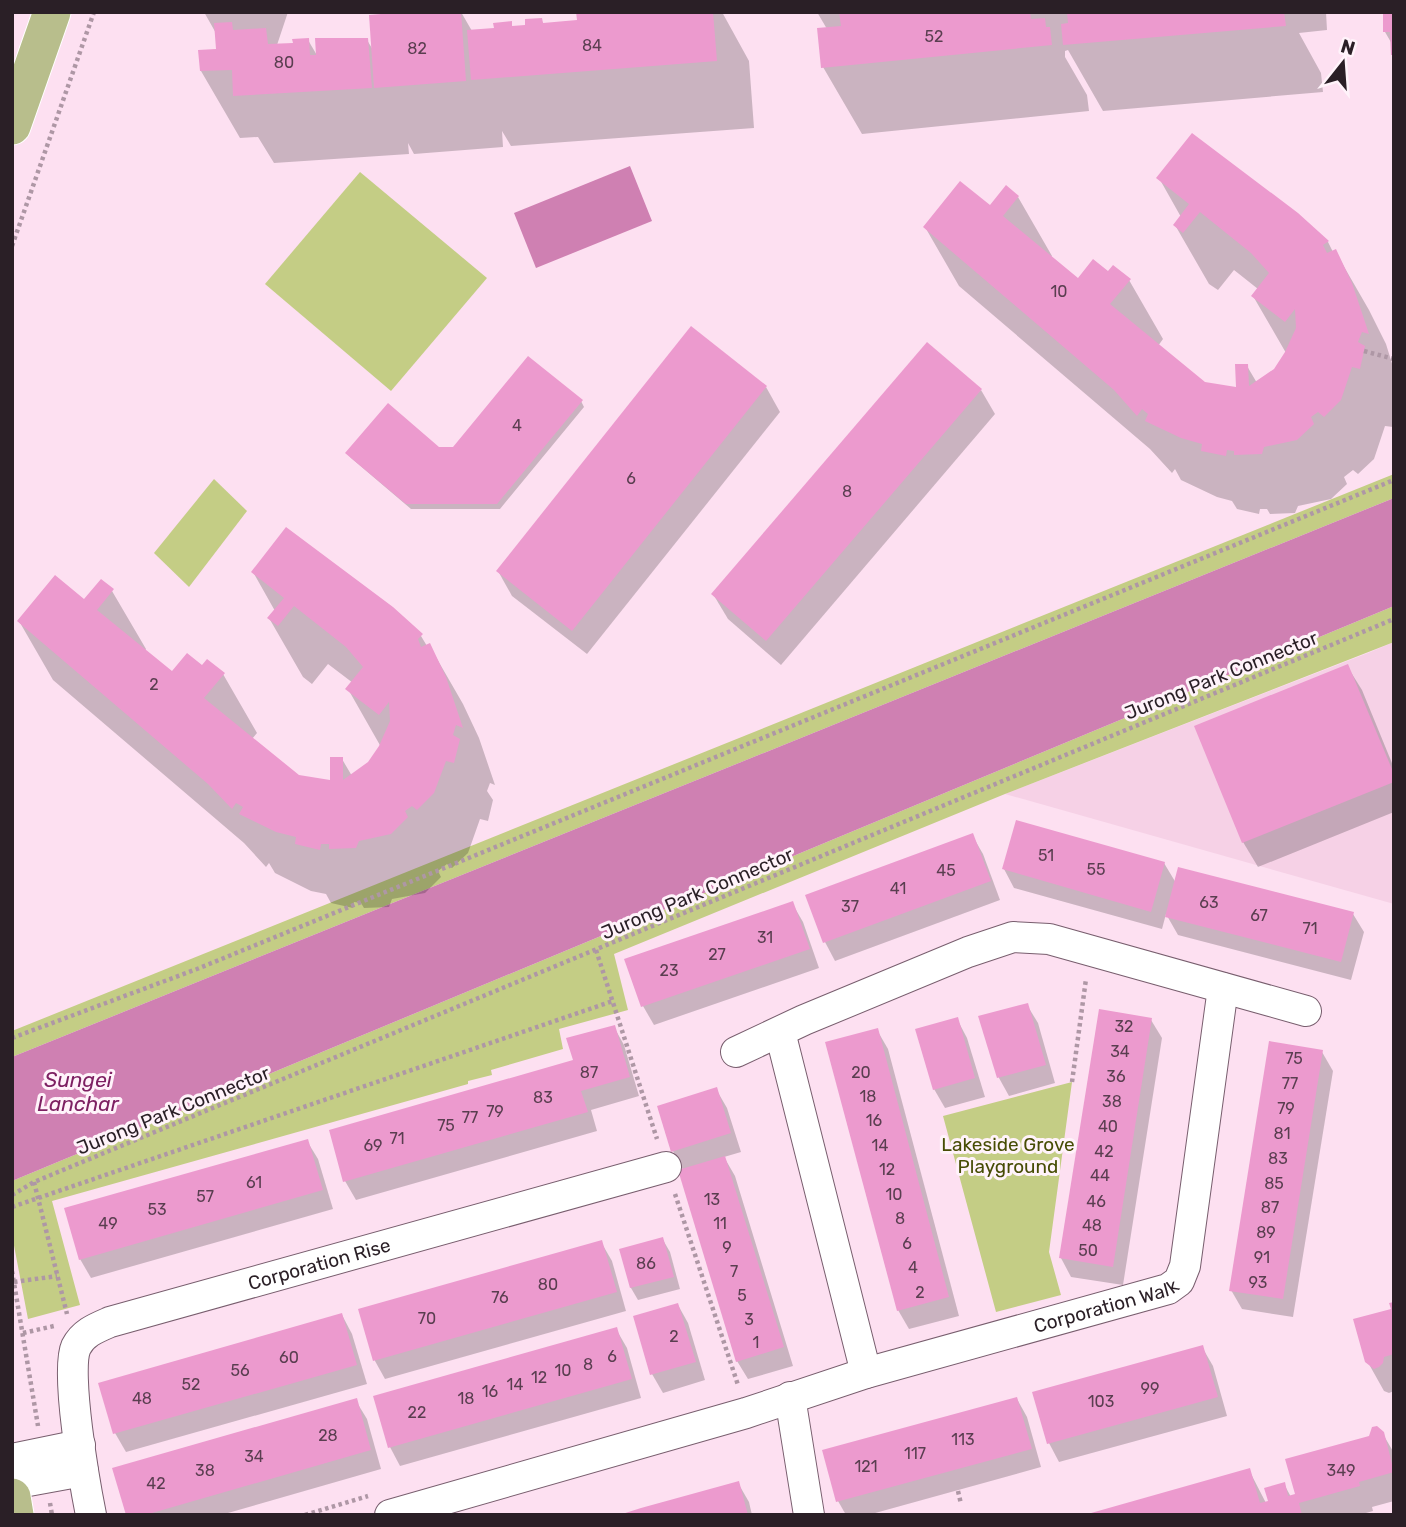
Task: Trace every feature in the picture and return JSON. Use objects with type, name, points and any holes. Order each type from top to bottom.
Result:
[{"type":"main road","points":[[12,126],[52,12]]},
{"type":"main road","points":[[12,1497],[15,1515]]},
{"type":"street","points":[[736,1052],[968,952],[1013,937],[1049,939],[1306,1011]]},
{"type":"street","name":"Corporation Walk","points":[[390,1515],[746,1413],[866,1373],[1168,1289],[1179,1281],[1185,1266],[1223,988]]},
{"type":"street","points":[[780,1032],[866,1373]]},
{"type":"street","name":"Corporation Rise","points":[[76,1348],[88,1332],[110,1322],[666,1167]]},
{"type":"street","points":[[76,1348],[72,1367],[81,1458],[91,1515]]},
{"type":"street","points":[[790,1397],[809,1515]]},
{"type":"street","points":[[12,1485],[45,1465],[81,1458]]},
{"type":"street","points":[[12,1459],[45,1465]]},
{"type":"path","points":[[12,246],[94,12]]},
{"type":"path","points":[[1364,351],[1394,359]]},
{"type":"path","points":[[12,1038],[209,964],[1394,480]]},
{"type":"path","name":"Jurong Park Connector","points":[[12,1195],[34,1182],[1394,619]]},
{"type":"path","points":[[1072,1082],[1090,950]]},
{"type":"path","points":[[12,1207],[613,1001]]},
{"type":"path","points":[[34,1182],[76,1348]]},
{"type":"path","points":[[12,1271],[52,1515]]},
{"type":"path","points":[[14,1282],[57,1276]]},
{"type":"path","points":[[958,1491],[961,1504]]},
{"type":"shaded area","points":[[1394,642],[1394,904],[1005,794],[1368,653]]},
{"type":"green space","points":[[360,172],[487,278],[391,391],[265,284]]},
{"type":"green space","points":[[1394,474],[1394,498],[12,1057],[12,1031]]},
{"type":"green space","points":[[214,479],[247,511],[189,587],[154,553]]},
{"type":"green space","points":[[1394,606],[1394,642],[1005,794],[614,954],[628,1010],[559,1029],[563,1049],[491,1070],[492,1075],[468,1081],[468,1084],[52,1201],[80,1305],[28,1319],[12,1235],[12,1181]]},
{"type":"green space","name":"Lakeside Grove Playground","points":[[1072,1082],[1049,1252],[1061,1295],[996,1312],[943,1116]]},
{"type":"water","points":[[630,166],[652,221],[536,268],[514,213]]},
{"type":"water","name":"Sungei Lanchar","points":[[1394,498],[1394,606],[12,1181],[12,1057]]},
{"type":"building","points":[[461,12],[466,81],[374,88],[369,15]]},
{"type":"building","points":[[576,12],[713,12],[717,61],[471,80],[467,30],[494,28],[493,23],[512,21],[512,26],[525,25],[525,19],[542,18],[543,23],[577,20]]},
{"type":"building","points":[[839,12],[1030,12],[1031,19],[1045,18],[1046,27],[1050,27],[1052,45],[821,68],[817,28],[841,26]]},
{"type":"building","points":[[1284,12],[1286,26],[1063,45],[1061,24],[1068,23],[1067,13]]},
{"type":"building","points":[[1383,14],[1394,14],[1394,55],[1391,55],[1390,32],[1383,32]]},
{"type":"building","points":[[232,22],[233,30],[266,28],[268,44],[293,43],[292,39],[309,38],[310,55],[316,55],[315,38],[368,38],[372,88],[233,96],[232,70],[200,71],[198,50],[216,49],[214,23]]},
{"type":"building","points":[[1192,133],[1298,213],[1329,241],[1323,245],[1327,253],[1336,249],[1352,283],[1369,334],[1362,332],[1358,342],[1365,346],[1360,369],[1352,367],[1341,400],[1324,417],[1318,412],[1311,417],[1314,424],[1297,440],[1264,447],[1262,454],[1234,455],[1234,451],[1227,450],[1226,456],[1201,451],[1202,444],[1181,438],[1145,421],[1148,414],[1142,409],[1137,416],[1114,390],[923,227],[960,181],[990,205],[1006,185],[1019,196],[1003,216],[1078,278],[1093,259],[1108,271],[1113,265],[1131,279],[1110,304],[1205,382],[1236,387],[1235,364],[1248,364],[1249,386],[1274,369],[1285,352],[1296,328],[1295,309],[1285,322],[1251,296],[1269,273],[1251,253],[1200,212],[1183,233],[1173,225],[1189,204],[1156,178]]},
{"type":"building","points":[[691,326],[767,386],[572,631],[496,571]]},
{"type":"building","points":[[927,342],[982,389],[766,641],[711,594]]},
{"type":"building","points":[[528,356],[583,400],[497,504],[406,504],[345,453],[388,403],[439,447],[453,447]]},
{"type":"building","points":[[286,527],[393,607],[423,634],[418,639],[421,647],[430,643],[446,677],[463,728],[456,725],[453,735],[460,739],[454,763],[446,761],[434,793],[417,810],[412,806],[405,811],[408,817],[391,834],[359,841],[356,848],[329,849],[329,844],[321,844],[320,850],[295,844],[296,837],[276,832],[239,814],[243,807],[236,803],[232,809],[208,784],[17,621],[55,575],[84,599],[101,579],[114,589],[97,610],[172,671],[187,653],[202,665],[207,659],[225,673],[204,698],[299,775],[330,780],[330,757],[343,757],[343,780],[368,762],[379,746],[390,721],[389,702],[379,715],[345,689],[363,667],[346,647],[294,606],[278,626],[267,618],[284,598],[251,572]]},
{"type":"building","points":[[1348,664],[1394,774],[1394,782],[1242,843],[1194,726]]},
{"type":"building","points":[[1016,820],[1165,862],[1151,912],[1002,869]]},
{"type":"building","points":[[973,833],[991,881],[823,943],[805,895]]},
{"type":"building","points":[[1178,867],[1354,912],[1341,962],[1165,917]]},
{"type":"building","points":[[793,901],[810,949],[641,1007],[624,959]]},
{"type":"building","points":[[1028,1003],[1046,1065],[997,1078],[978,1016]]},
{"type":"building","points":[[1099,1009],[1152,1018],[1113,1267],[1059,1258]]},
{"type":"building","points":[[958,1017],[975,1078],[933,1090],[915,1029]]},
{"type":"building","points":[[615,1025],[630,1077],[581,1091],[588,1112],[343,1182],[329,1130],[573,1060],[566,1038]]},
{"type":"building","points":[[878,1028],[949,1297],[897,1311],[825,1042]]},
{"type":"building","points":[[1269,1041],[1323,1050],[1283,1299],[1229,1291]]},
{"type":"building","points":[[717,1087],[731,1133],[671,1152],[657,1106]]},
{"type":"building","points":[[308,1139],[323,1190],[79,1260],[64,1208]]},
{"type":"building","points":[[725,1156],[784,1347],[736,1362],[678,1170]]},
{"type":"building","points":[[663,1237],[674,1277],[630,1288],[619,1249]]},
{"type":"building","points":[[602,1240],[617,1292],[373,1361],[358,1309]]},
{"type":"building","points":[[1394,1302],[1394,1354],[1384,1357],[1383,1363],[1374,1369],[1365,1362],[1353,1319],[1391,1309],[1389,1303]]},
{"type":"building","points":[[678,1303],[696,1362],[650,1375],[633,1316]]},
{"type":"building","points":[[342,1313],[357,1365],[113,1434],[98,1383]]},
{"type":"building","points":[[617,1327],[632,1379],[388,1448],[373,1396]]},
{"type":"building","points":[[1203,1345],[1218,1397],[1047,1444],[1032,1392]]},
{"type":"building","points":[[1017,1397],[1032,1449],[836,1502],[822,1450]]},
{"type":"building","points":[[357,1398],[371,1450],[145,1515],[126,1515],[112,1468]]},
{"type":"building","points":[[1377,1426],[1384,1432],[1394,1472],[1359,1482],[1360,1486],[1299,1503],[1302,1515],[1084,1515],[1250,1468],[1260,1503],[1268,1501],[1264,1488],[1285,1482],[1288,1496],[1295,1494],[1285,1459],[1369,1436],[1372,1427]]},
{"type":"building","points":[[739,1481],[748,1515],[619,1515],[641,1508]]}]
